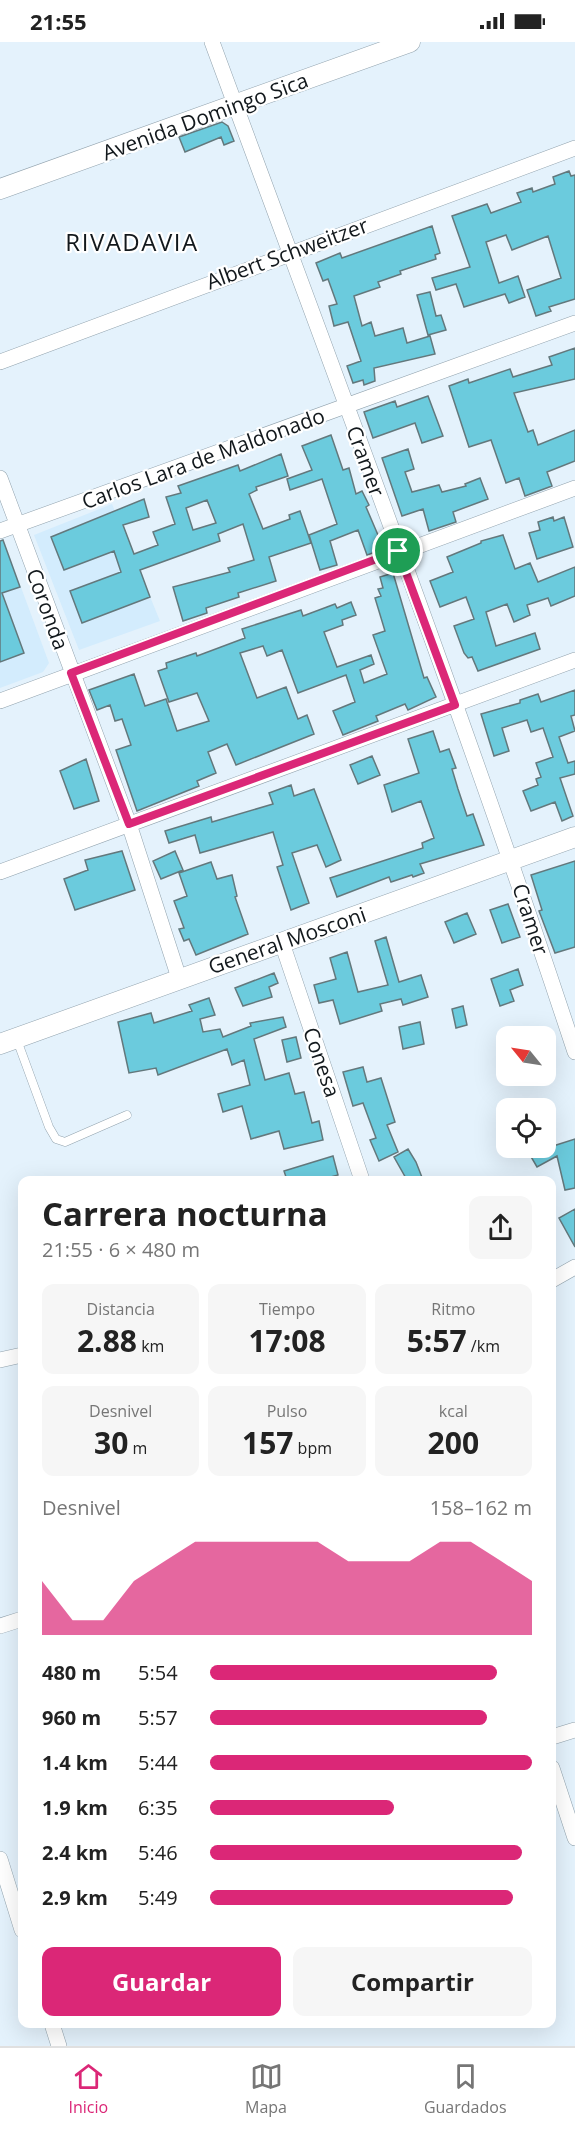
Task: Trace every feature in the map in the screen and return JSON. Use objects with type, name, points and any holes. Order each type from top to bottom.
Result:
[{"type":"street","name":"Cramer","points":[[212,42],[291,251],[512,860],[575,1052]]},
{"type":"street","name":"Avenida Domingo Sica","points":[[0,189],[410,42]]},
{"type":"street","name":"Albert Schweitzer","points":[[0,362],[291,251],[575,148]]},
{"type":"street","name":"Carlos Lara de Maldonado","points":[[0,531],[575,323]]},
{"type":"street","name":"Coronda","points":[[0,478],[129,824],[179,978]]},
{"type":"street","points":[[0,701],[398,551],[575,488]]},
{"type":"street","points":[[0,872],[575,660]]},
{"type":"street","name":"General Mosconi","points":[[8,1041],[575,837]]},
{"type":"street","name":"Conesa","points":[[282,943],[361,1176]]},
{"type":"street","points":[[556,1278],[575,1267]]},
{"type":"street","points":[[0,1360],[18,1356]]},
{"type":"street","points":[[0,1626],[18,1620]]},
{"type":"street","points":[[556,1736],[575,1730]]},
{"type":"street","points":[[556,1780],[575,1838]]},
{"type":"street","points":[[0,1859],[18,1916]]},
{"type":"street","points":[[53,2028],[59,2046]]},
{"type":"lane","points":[[8,1041],[56,1139],[65,1142],[127,1115]]},
{"type":"shaded area","points":[[112,504],[160,621],[79,650],[34,535]]},
{"type":"shaded area","points":[[8,552],[49,663],[43,672],[0,688],[0,555]]},
{"type":"building","points":[[222,122],[228,126],[234,141],[224,145],[221,137],[185,152],[179,137]]},
{"type":"building","points":[[569,171],[571,176],[575,175],[575,299],[549,307],[551,311],[536,316],[527,290],[561,278],[548,236],[512,250],[506,235],[486,242],[499,283],[518,276],[525,297],[509,303],[505,294],[464,307],[456,284],[436,290],[432,278],[470,267],[452,216],[487,204],[491,213],[521,202],[517,193],[532,188],[533,192],[555,184],[553,177]]},
{"type":"building","points":[[432,226],[440,253],[435,255],[436,259],[400,271],[401,274],[378,282],[380,287],[354,296],[362,326],[371,322],[375,336],[403,328],[407,343],[430,336],[435,354],[374,368],[375,381],[364,385],[363,380],[353,383],[347,366],[361,361],[348,322],[334,326],[329,306],[337,304],[328,279],[323,281],[316,263],[340,253],[342,258]]},
{"type":"building","points":[[430,292],[436,316],[441,315],[446,330],[428,335],[417,295]]},
{"type":"building","points":[[575,348],[575,379],[514,393],[528,432],[533,430],[538,445],[575,430],[575,461],[547,472],[552,486],[525,496],[519,478],[506,483],[491,440],[469,447],[449,386],[468,379],[469,383],[510,369],[513,377],[552,365],[549,357]]},
{"type":"building","points":[[428,396],[443,436],[422,443],[415,423],[373,438],[364,412],[395,401],[397,407]]},
{"type":"building","points":[[331,435],[343,470],[349,468],[356,494],[362,491],[369,505],[366,507],[384,549],[367,555],[358,530],[330,541],[337,565],[320,570],[309,535],[337,524],[322,479],[290,490],[287,479],[312,470],[302,446]]},
{"type":"building","points":[[408,449],[414,469],[405,472],[412,492],[439,485],[442,492],[466,486],[465,484],[480,478],[488,499],[453,512],[456,522],[429,531],[423,509],[402,516],[382,458]]},
{"type":"building","points":[[281,454],[288,476],[256,487],[257,490],[249,494],[263,529],[290,519],[289,515],[300,511],[311,543],[269,557],[276,581],[238,593],[239,597],[206,608],[207,613],[183,621],[173,587],[230,572],[228,568],[254,560],[243,524],[218,534],[220,541],[140,570],[150,597],[82,623],[70,591],[121,572],[114,551],[64,570],[51,537],[144,499],[149,517],[123,525],[134,554],[158,545],[153,532],[175,524],[166,497],[181,493],[178,486],[238,465],[240,471]],"holes":[[[207,500],[216,523],[193,530],[186,508]]]},
{"type":"building","points":[[553,517],[554,521],[564,517],[573,547],[537,559],[529,533],[540,530],[538,522]]},
{"type":"building","points":[[503,535],[515,569],[530,563],[538,582],[575,567],[575,596],[551,606],[548,598],[527,605],[530,615],[514,622],[507,604],[486,612],[496,646],[535,633],[540,649],[478,671],[472,657],[468,658],[464,653],[454,626],[474,619],[466,597],[440,607],[430,581],[453,572],[447,557],[481,543],[481,541]]},
{"type":"building","points":[[3,540],[20,587],[2,593],[24,653],[0,662],[0,541]]},
{"type":"building","points":[[393,573],[424,678],[427,677],[436,697],[408,710],[405,704],[376,716],[378,721],[343,735],[333,711],[355,702],[346,675],[298,693],[282,650],[267,656],[263,646],[240,653],[257,698],[286,687],[298,719],[307,715],[314,734],[236,765],[227,744],[208,752],[216,773],[197,781],[199,786],[137,811],[116,750],[131,745],[122,719],[115,721],[110,705],[97,710],[89,690],[134,674],[145,706],[166,699],[177,731],[209,721],[197,693],[169,702],[158,671],[167,668],[166,663],[196,653],[197,656],[245,638],[242,629],[301,610],[303,616],[335,604],[337,608],[351,602],[356,615],[342,620],[343,625],[324,632],[337,667],[371,655],[374,664],[360,670],[364,683],[387,674],[373,635],[385,631],[375,598],[381,596],[378,589],[383,588],[380,577]]},
{"type":"building","points":[[575,690],[575,715],[571,716],[575,731],[559,737],[568,763],[575,761],[575,774],[560,778],[573,816],[562,821],[555,802],[531,811],[523,791],[538,785],[536,779],[541,777],[536,763],[553,757],[543,728],[531,732],[527,720],[502,728],[509,751],[494,756],[481,714],[520,703],[520,700],[538,694],[541,702]]},
{"type":"building","points":[[433,731],[440,752],[449,749],[456,768],[452,769],[467,816],[473,814],[484,845],[420,864],[424,873],[413,877],[412,875],[391,882],[389,877],[337,897],[330,878],[423,848],[422,843],[434,838],[421,801],[392,812],[384,785],[419,773],[408,739]]},
{"type":"building","points":[[372,756],[380,775],[358,784],[350,765]]},
{"type":"building","points":[[86,759],[99,801],[74,809],[60,771]]},
{"type":"building","points":[[291,785],[294,796],[314,789],[341,860],[326,867],[317,845],[292,853],[309,903],[291,910],[277,867],[283,865],[273,832],[200,853],[195,835],[169,843],[165,831],[211,817],[212,822],[273,804],[269,793]]},
{"type":"building","points":[[122,851],[135,890],[75,910],[64,879],[88,870],[85,860]]},
{"type":"building","points":[[175,851],[183,870],[161,879],[153,861]]},
{"type":"building","points":[[575,861],[575,947],[555,953],[539,911],[542,910],[531,875]]},
{"type":"building","points":[[211,862],[217,879],[232,875],[237,896],[235,897],[248,934],[196,955],[189,939],[184,941],[179,929],[184,928],[174,901],[187,896],[179,873]]},
{"type":"building","points":[[508,904],[520,937],[502,943],[490,910]]},
{"type":"building","points":[[467,913],[476,934],[454,943],[445,922]]},
{"type":"building","points":[[386,937],[399,982],[421,975],[428,997],[403,1005],[401,999],[380,1004],[382,1011],[340,1024],[333,1000],[319,1003],[314,985],[336,979],[330,958],[347,952],[358,992],[388,985],[375,941]]},
{"type":"building","points":[[518,969],[523,985],[510,990],[514,1001],[500,1006],[491,979]]},
{"type":"building","points":[[274,973],[278,983],[269,987],[272,997],[243,1006],[235,988]]},
{"type":"building","points":[[209,998],[215,1015],[200,1019],[203,1032],[220,1029],[223,1037],[251,1026],[250,1023],[283,1017],[286,1027],[254,1039],[265,1080],[289,1073],[295,1094],[304,1092],[312,1123],[319,1121],[323,1140],[284,1149],[279,1131],[251,1139],[242,1106],[223,1112],[218,1094],[250,1085],[244,1060],[232,1065],[227,1049],[158,1075],[156,1068],[129,1073],[118,1022],[151,1013],[154,1023],[192,1011],[189,1005]]},
{"type":"building","points":[[463,1006],[467,1025],[456,1028],[452,1009]]},
{"type":"building","points":[[420,1022],[424,1044],[403,1049],[399,1027]]},
{"type":"building","points":[[296,1037],[301,1058],[287,1062],[282,1040]]},
{"type":"building","points":[[363,1067],[367,1082],[381,1078],[395,1122],[387,1125],[398,1152],[379,1161],[370,1140],[376,1138],[363,1103],[353,1106],[343,1072]]},
{"type":"building","points":[[575,1139],[575,1188],[565,1190],[556,1157],[556,1145]]},
{"type":"building","points":[[408,1149],[421,1176],[405,1176],[394,1157]]},
{"type":"building","points":[[333,1156],[338,1175],[286,1176],[284,1171]]},
{"type":"building","points":[[532,1158],[553,1158],[537,1167]]},
{"type":"building","points":[[575,1209],[575,1247],[559,1218]]},
{"type":"district","name":"RIVADAVIA","points":[[132,241]]},
{"type":"route","points":[[398,551],[455,705],[129,824],[71,673],[398,551]]}]
